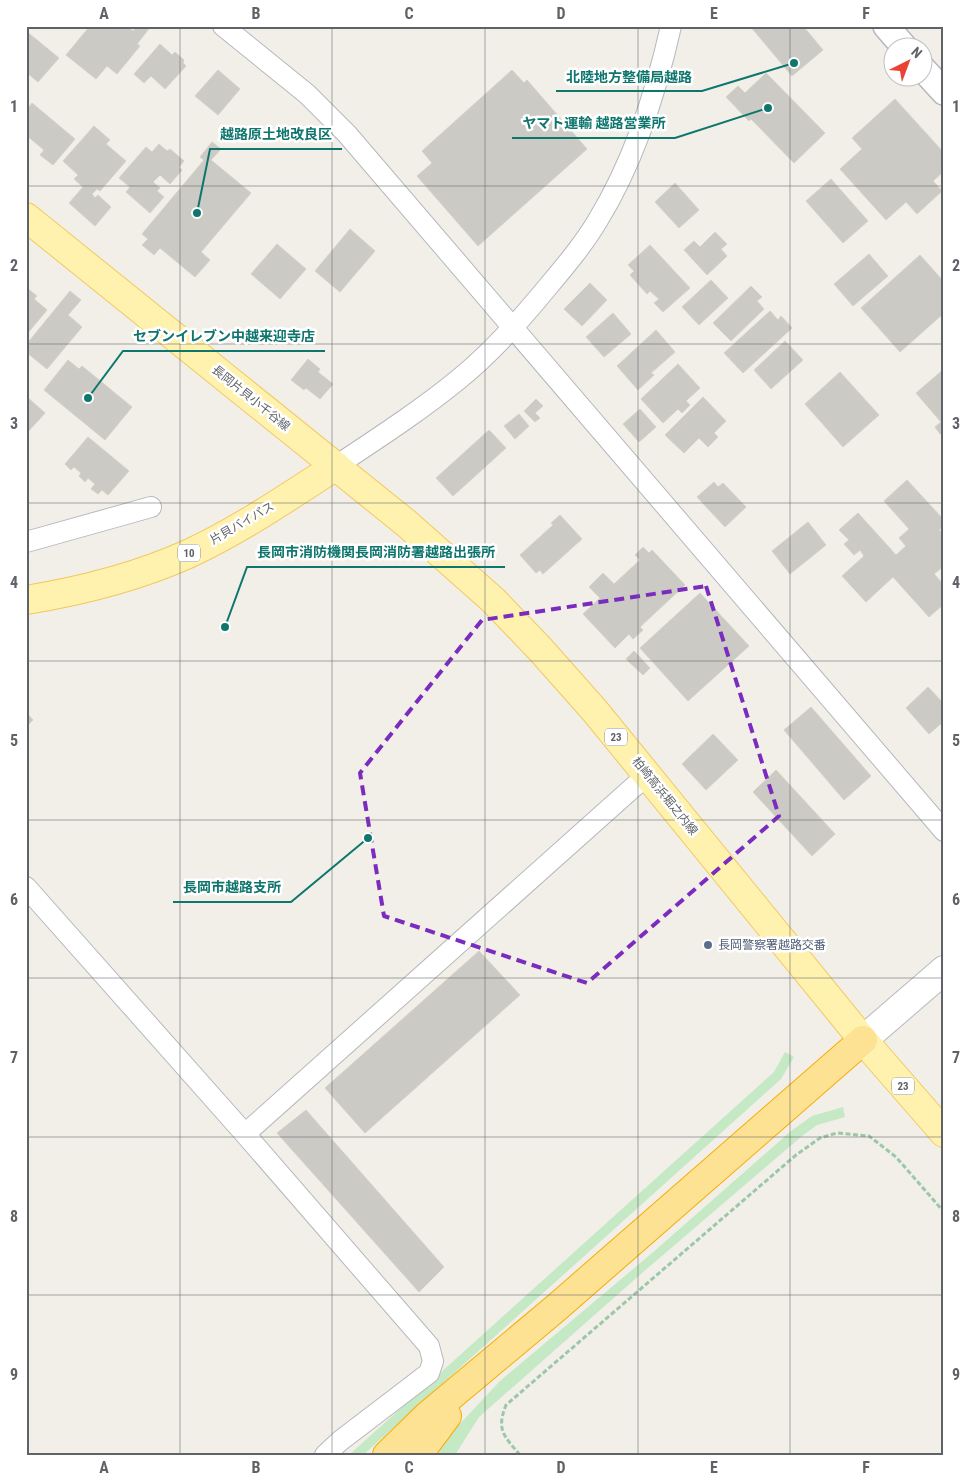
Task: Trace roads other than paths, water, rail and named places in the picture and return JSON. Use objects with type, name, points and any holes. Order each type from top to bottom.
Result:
[{"type":"highway","points":[[387,1455],[427,1416],[556,1308],[863,1040]]},
{"type":"highway","points":[[418,1455],[442,1422],[556,1308]]},
{"type":"main road","name":"長岡片貝小千谷線","points":[[26,217],[336,466]]},
{"type":"main road","name":"片貝バイパス","points":[[26,600],[59,594],[129,576],[188,554],[252,519],[336,466]]},
{"type":"main road","name":"柏崎高浜堀之内線","points":[[336,466],[406,523],[493,600],[540,649],[595,711],[863,1040],[944,1133]]},
{"type":"main road","points":[[863,1040],[944,970]]},
{"type":"street","points":[[223,26],[307,94],[347,134],[944,831]]},
{"type":"street","points":[[336,466],[402,422],[460,378],[513,329],[581,245],[598,221],[634,147],[662,65],[671,26]]},
{"type":"street","points":[[886,26],[896,38]]},
{"type":"street","points":[[932,79],[944,92]]},
{"type":"street","points":[[26,526],[34,540],[151,507]]},
{"type":"street","points":[[245,1134],[647,774]]},
{"type":"street","points":[[26,887],[245,1134],[429,1346],[433,1361],[429,1373],[340,1441],[325,1455]]},
{"type":"place","name":"北陸地方整備局越路","points":[[794,63]]},
{"type":"place","name":"ヤマト運輸 越路営業所","points":[[768,108]]},
{"type":"place","name":"越路原土地改良区","points":[[197,213]]},
{"type":"place","name":"セブンイレブン中越来迎寺店","points":[[88,398]]},
{"type":"place","name":"長岡市消防機関長岡消防署越路出張所","points":[[225,627]]},
{"type":"place","name":"長岡市越路支所","points":[[368,838]]},
{"type":"place","name":"長岡警察署越路交番","points":[[708,945]]}]
